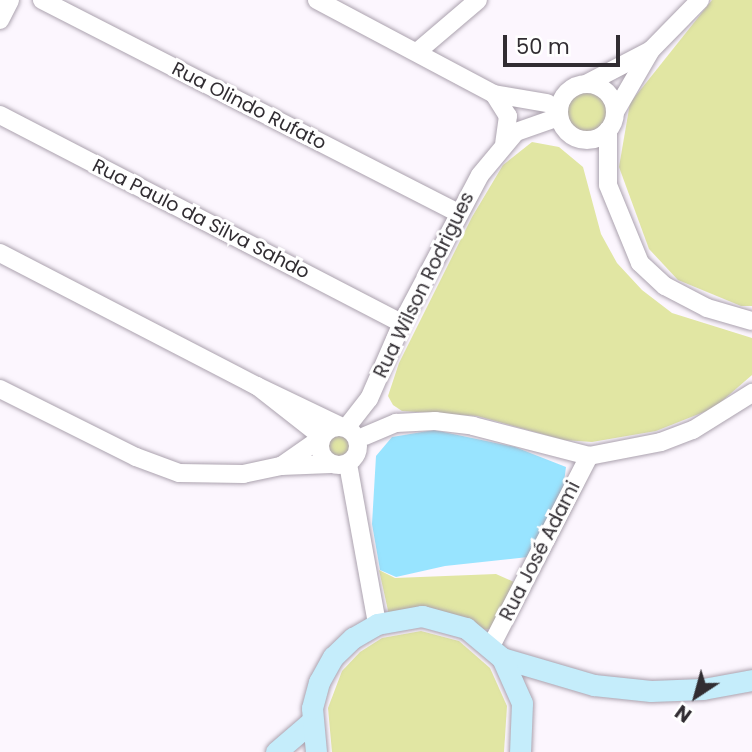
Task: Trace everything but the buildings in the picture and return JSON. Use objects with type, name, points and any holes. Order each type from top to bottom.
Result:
[{"type":"main road","points":[[316,752],[311,722],[315,695],[325,669],[353,638],[377,624],[407,617],[437,618],[466,628],[497,652],[594,685],[651,691],[703,689],[752,680]]},
{"type":"main road","points":[[497,652],[518,687],[524,747]]},
{"type":"main road","points":[[276,752],[311,722]]},
{"type":"street","points":[[0,20],[10,0]]},
{"type":"street","name":"Rua Olindo Rufato","points":[[41,0],[457,212]]},
{"type":"street","points":[[317,0],[494,94],[557,106],[586,84],[651,50]]},
{"type":"street","points":[[418,52],[478,0]]},
{"type":"street","points":[[700,0],[651,50],[615,112],[608,130],[608,163],[613,204],[640,263],[666,286],[707,308],[752,321]]},
{"type":"street","points":[[586,84],[603,89],[615,112]]},
{"type":"street","points":[[494,94],[508,116],[504,143]]},
{"type":"street","points":[[557,106],[570,135],[586,140],[608,163]]},
{"type":"street","name":"Rua Wilson Rodrigues","points":[[353,433],[402,323],[457,212],[504,143],[557,106]]},
{"type":"street","name":"Rua Paulo da Silva Sahdo","points":[[0,116],[402,323]]},
{"type":"street","points":[[586,140],[608,130]]},
{"type":"street","points":[[0,253],[353,433]]},
{"type":"street","points":[[257,386],[297,414],[321,438],[323,457],[340,464]]},
{"type":"street","points":[[0,389],[103,442],[179,473],[243,474],[281,466],[340,464]]},
{"type":"street","points":[[281,466],[321,438],[396,423],[435,421],[473,426],[589,456],[662,442],[693,430],[752,393]]},
{"type":"street","points":[[353,433],[340,464],[377,624]]},
{"type":"street","name":"Rua José Adami","points":[[497,652],[589,456]]},
{"type":"green space","points":[[712,0],[752,0],[752,306],[741,306],[678,280],[649,249],[619,167],[630,103]]},
{"type":"green space","points":[[586,88],[603,95],[610,112],[603,129],[586,136],[569,129],[562,112],[569,95]]},
{"type":"green space","points":[[532,142],[559,147],[583,167],[601,234],[617,263],[642,290],[672,313],[752,338],[752,375],[714,408],[656,431],[592,442],[564,440],[477,416],[402,411],[393,405],[388,396],[399,363],[472,217],[503,165]]},
{"type":"green space","points":[[339,436],[346,439],[349,446],[346,453],[339,456],[332,453],[329,446],[332,439]]},
{"type":"green space","points":[[379,570],[395,578],[496,574],[514,582],[490,629],[481,630],[389,615]]},
{"type":"green space","points":[[421,631],[459,641],[490,668],[507,706],[504,752],[332,752],[328,708],[342,671],[360,652],[382,638]]},
{"type":"water","points":[[434,430],[515,447],[566,467],[563,490],[528,557],[445,566],[396,577],[380,570],[372,524],[376,456],[392,437]]}]
